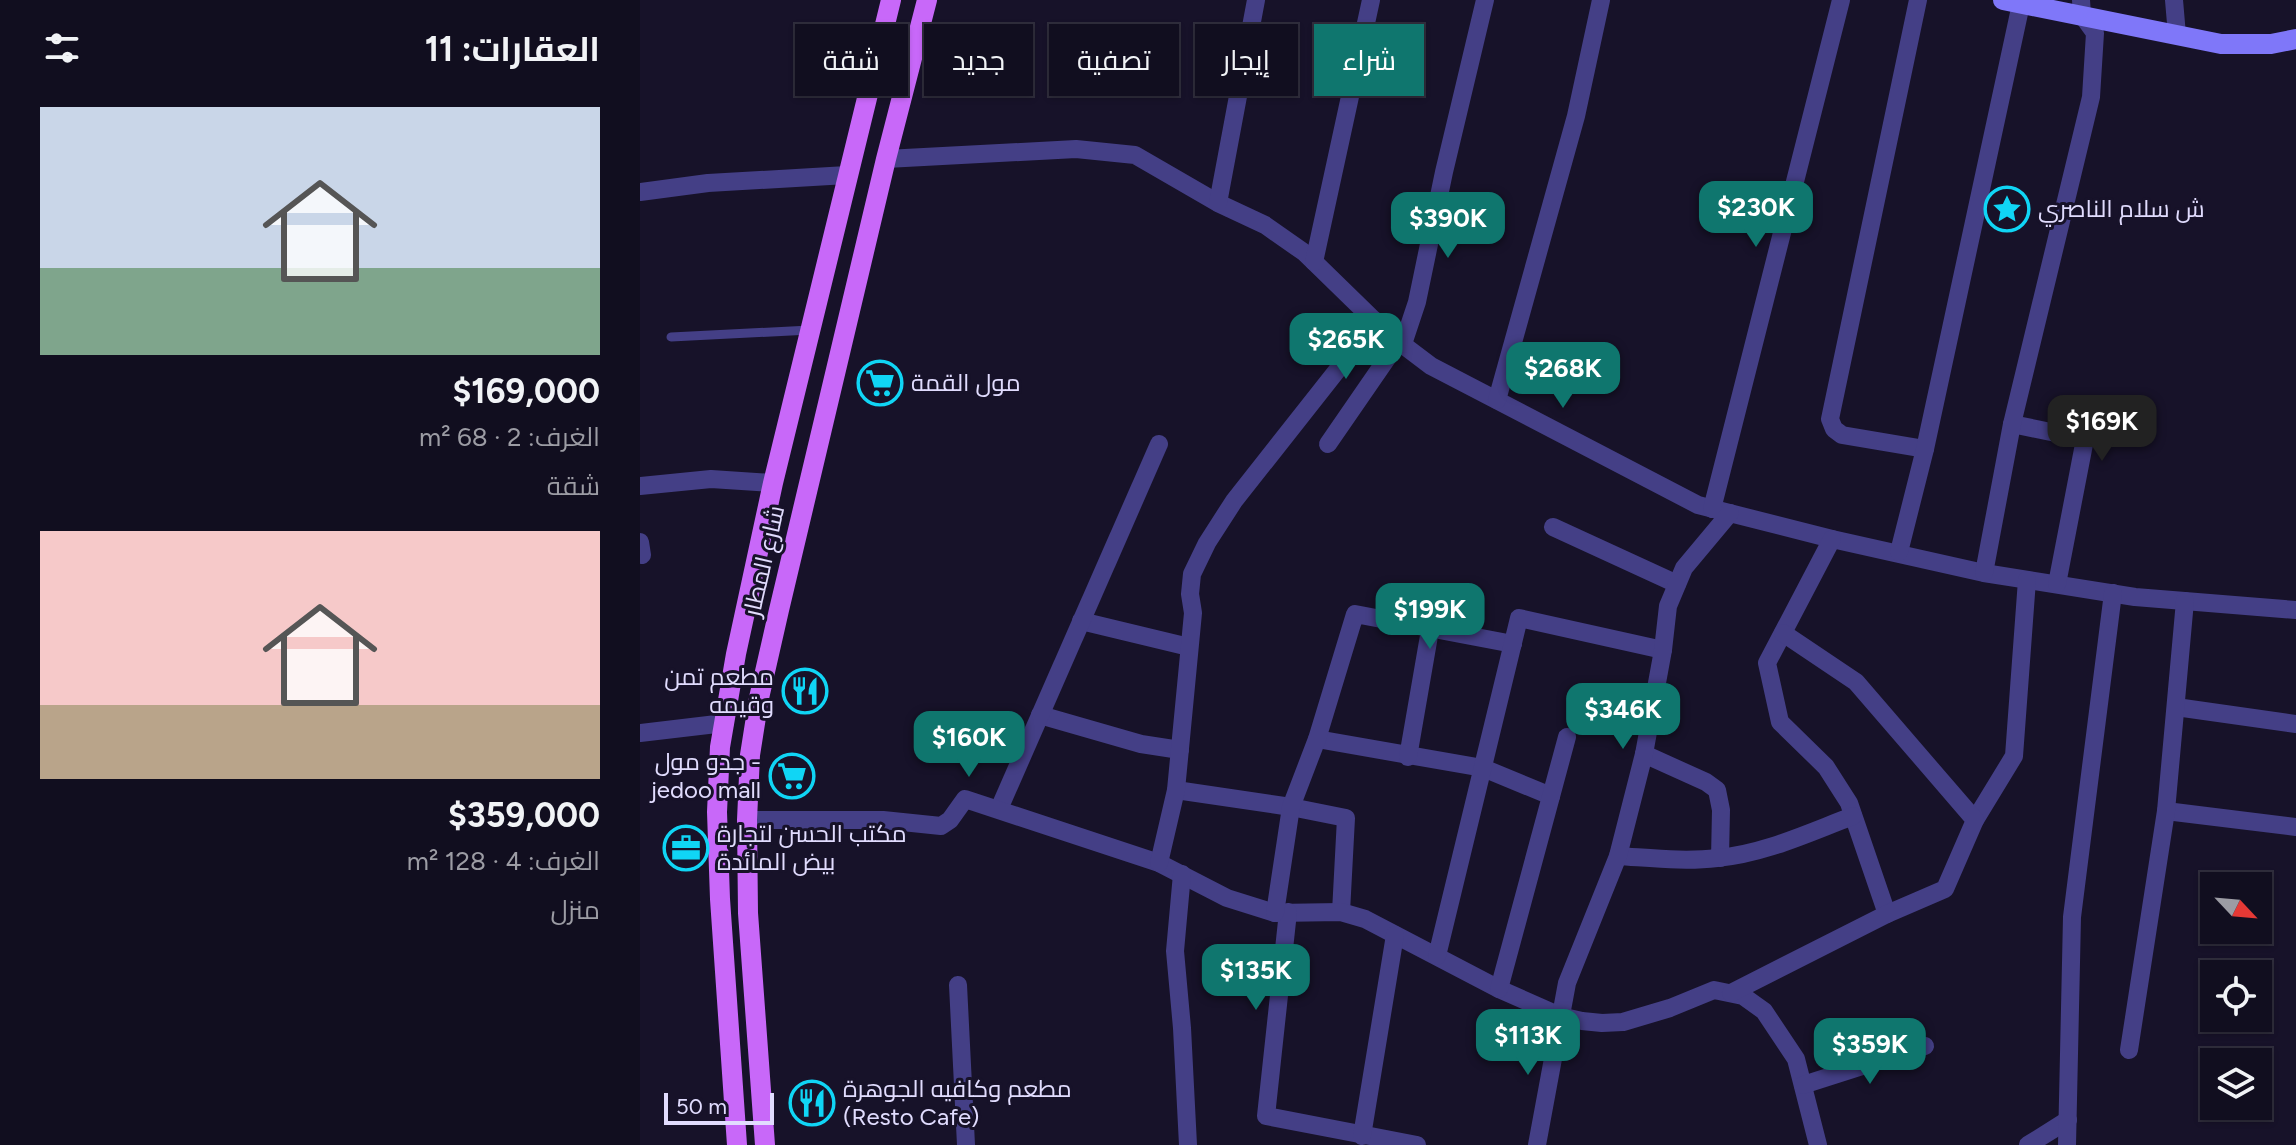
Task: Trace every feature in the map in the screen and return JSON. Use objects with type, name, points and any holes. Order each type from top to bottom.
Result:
[{"type":"main road","name":"شارع المطار","points":[[737,1145],[718,866],[720,747],[736,654],[773,483],[891,0]]},
{"type":"main road","name":"شارع المطار","points":[[765,1145],[748,913],[750,755],[779,610],[927,0]]},
{"type":"main road","points":[[747,604],[759,612],[779,610]]},
{"type":"main road","points":[[736,654],[755,652],[768,660]]},
{"type":"street","points":[[1218,203],[1256,0]]},
{"type":"street","points":[[1314,262],[1371,0]]},
{"type":"street","points":[[1328,444],[1401,343],[1417,302],[1485,0]]},
{"type":"street","points":[[1497,400],[1576,116],[1601,0]]},
{"type":"street","points":[[1537,1145],[1560,1016],[1571,973],[1618,856],[1644,754],[1668,606],[1684,568],[1721,511],[1841,0]]},
{"type":"street","points":[[1918,0],[1830,419],[1834,429],[1842,435],[1925,449]]},
{"type":"street","points":[[2174,0],[2177,35]]},
{"type":"street","points":[[1899,552],[1925,449],[2011,1],[2081,8],[2221,44],[2271,44],[2296,39]]},
{"type":"street","points":[[1984,573],[2012,424],[2091,97],[2095,33],[2081,8]]},
{"type":"street","points":[[886,159],[1076,149],[1135,155],[1218,203],[1265,225],[1314,262],[1376,321],[1431,366],[1698,505],[1984,573],[2113,593],[2296,610]]},
{"type":"street","points":[[640,192],[708,183],[847,175]]},
{"type":"street","points":[[1159,863],[1176,790],[1193,613],[1190,594],[1192,574],[1207,543],[1234,501],[1376,321]]},
{"type":"street","points":[[2012,424],[2085,439],[2057,584]]},
{"type":"street","points":[[999,809],[1159,444]]},
{"type":"street","points":[[640,486],[711,479],[773,483]]},
{"type":"street","points":[[1553,527],[1677,584]]},
{"type":"street","points":[[1832,539],[1767,663],[1780,722],[1826,767],[1849,803],[1887,914]]},
{"type":"street","points":[[1731,993],[1887,914],[1945,889],[1975,820],[2014,756],[2027,580]]},
{"type":"street","points":[[2067,1145],[2072,917],[2113,593]]},
{"type":"street","points":[[2129,1050],[2166,811],[2185,601]]},
{"type":"street","points":[[1417,1145],[1266,1116],[1291,807],[1317,739],[1355,614],[1513,644]]},
{"type":"street","points":[[1437,956],[1519,618],[1663,650]]},
{"type":"street","points":[[1081,621],[1189,647]]},
{"type":"street","points":[[1408,757],[1430,630]]},
{"type":"street","points":[[1783,633],[1856,682],[1975,820]]},
{"type":"street","points":[[2176,707],[2296,724]]},
{"type":"street","points":[[1040,715],[1141,744],[1180,750]]},
{"type":"street","points":[[640,733],[725,723]]},
{"type":"street","points":[[1499,989],[1567,737]]},
{"type":"street","points":[[1317,739],[1483,768],[1551,796]]},
{"type":"street","points":[[1644,754],[1717,790],[1721,810],[1720,858]]},
{"type":"street","points":[[1176,790],[1346,818],[1341,912]]},
{"type":"street","points":[[747,820],[883,820],[941,826],[959,810],[965,799],[1159,863],[1227,898],[1282,912],[1341,912],[1365,919],[1499,989],[1560,1016],[1602,1023],[1623,1022],[1714,990],[1743,996],[1764,1011],[1796,1059],[1818,1145]]},
{"type":"street","points":[[2166,811],[2296,827]]},
{"type":"street","points":[[1618,856],[1681,860],[1720,858],[1759,850],[1853,816]]},
{"type":"street","points":[[1182,874],[1175,951],[1188,1145]]},
{"type":"street","points":[[1362,1136],[1395,935]]},
{"type":"street","points":[[958,985],[966,1145]]},
{"type":"street","points":[[1803,1085],[1925,1046]]},
{"type":"street","points":[[2028,1145],[2068,1120]]},
{"type":"lane","points":[[671,337],[810,330]]},
{"type":"place","name":"ش سلام الناصري","points":[[2007,209]]},
{"type":"place","name":"مول القمة","points":[[880,383]]},
{"type":"place","name":"مطعم تمن وقيمه","points":[[805,691]]},
{"type":"place","name":"جدو مول - jedoo mall","points":[[792,776]]},
{"type":"place","name":"مكتب الحسن لتجارة بيض المائدة","points":[[686,848]]},
{"type":"place","name":"مطعم وكافيه الجوهرة (Resto Cafe)","points":[[812,1103]]}]
